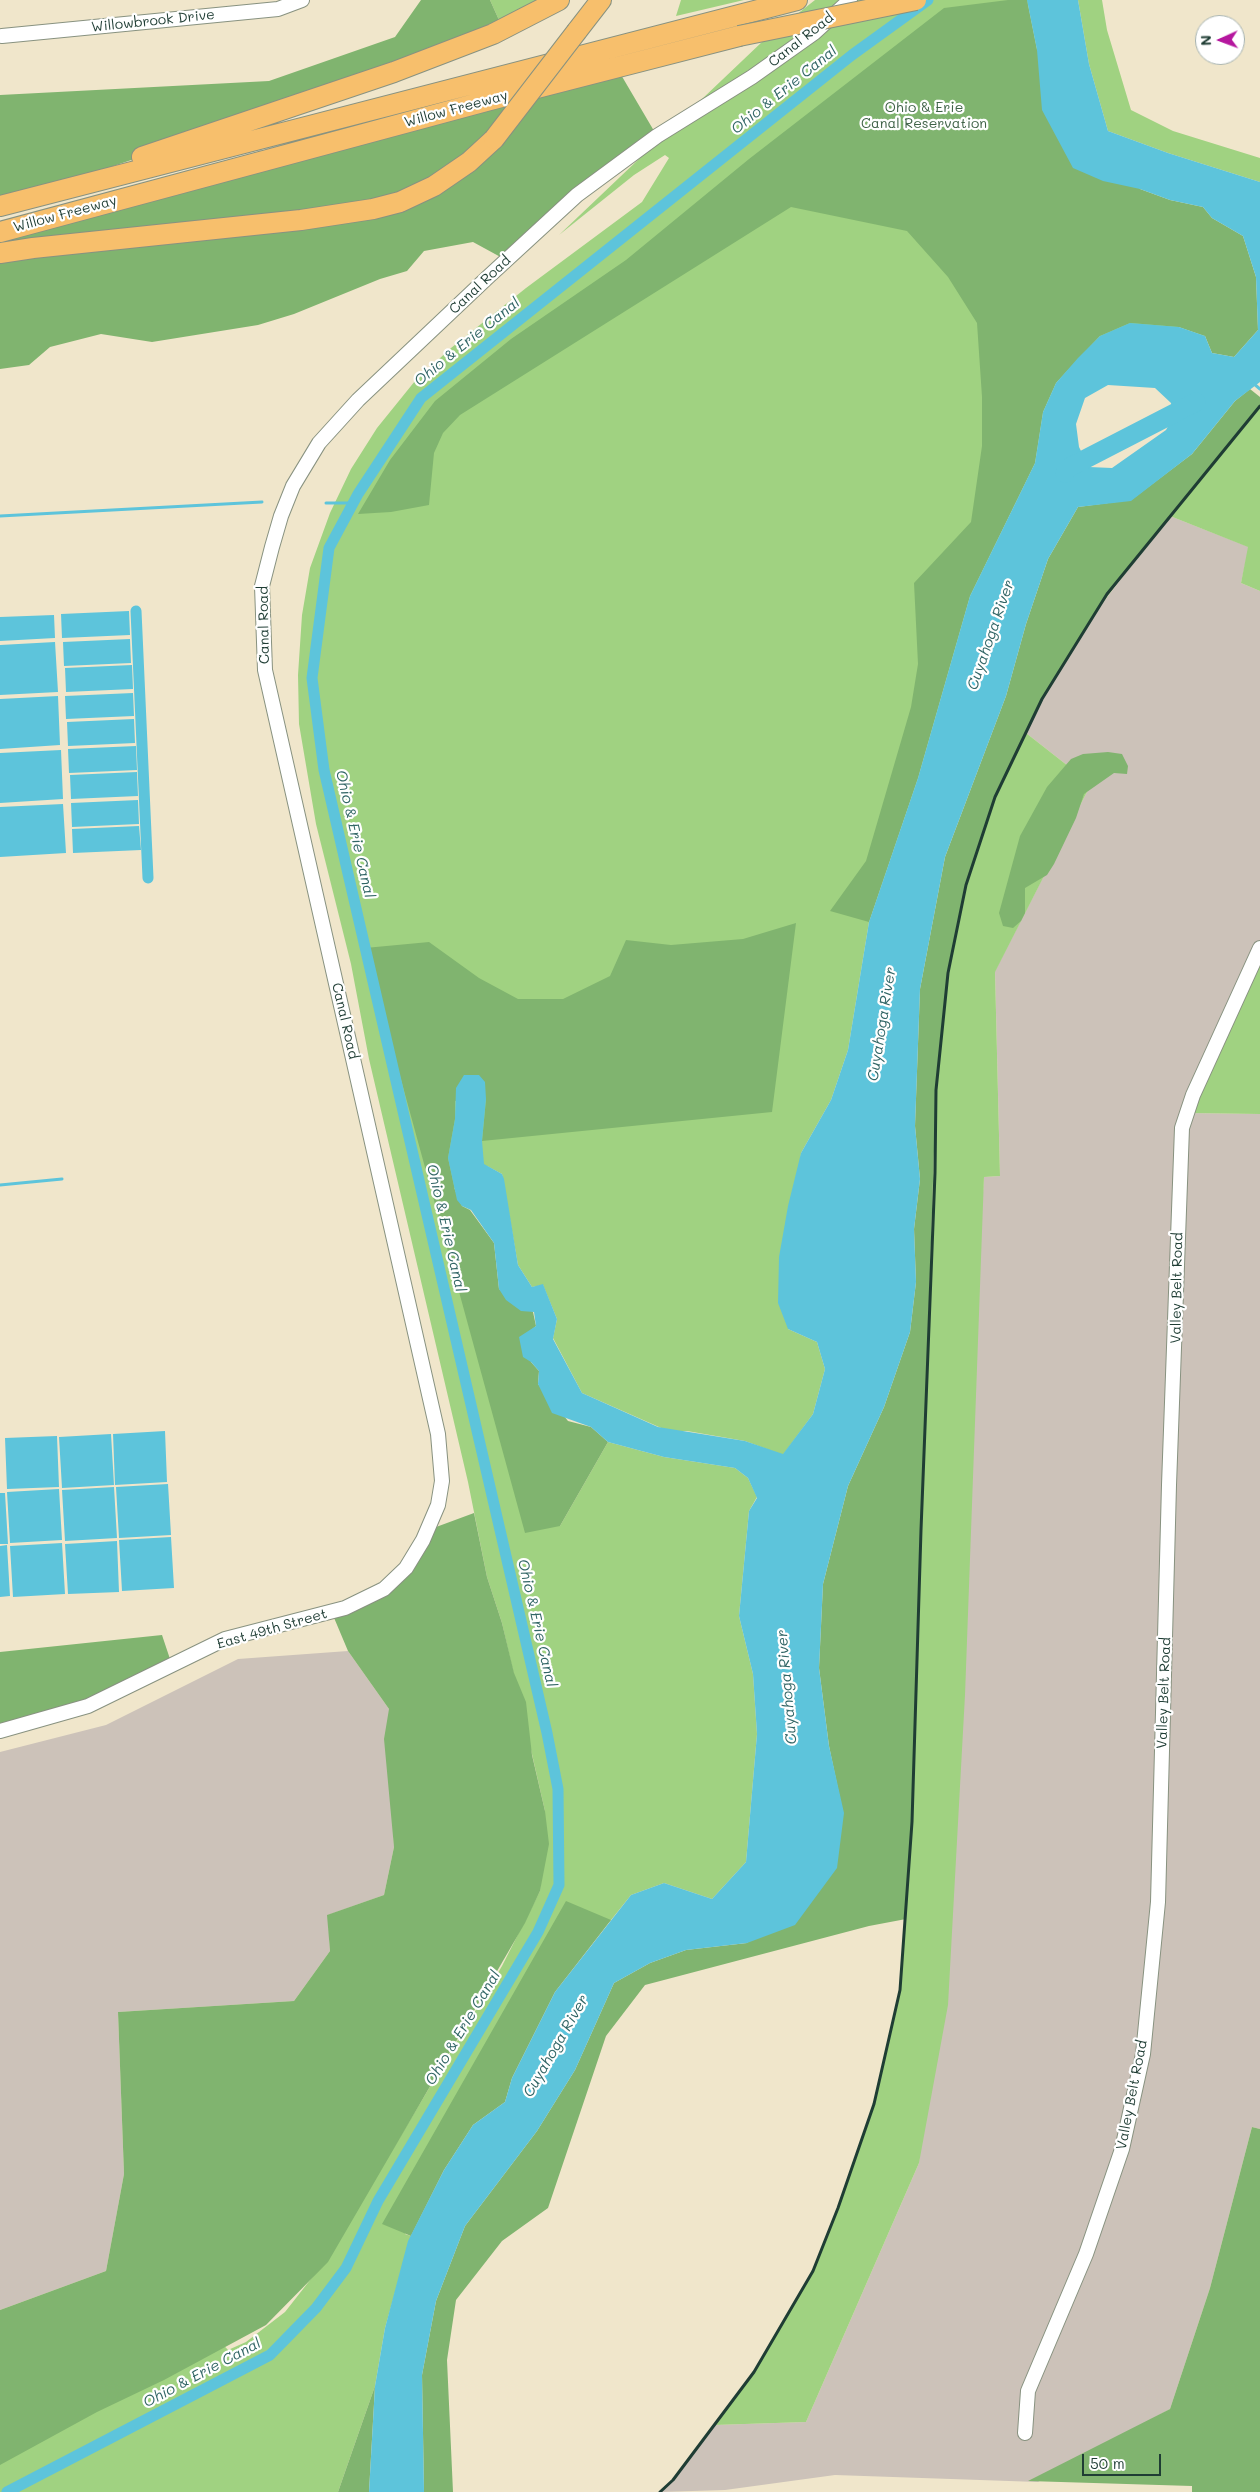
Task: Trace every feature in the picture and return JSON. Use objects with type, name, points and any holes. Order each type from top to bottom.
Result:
[{"type":"highway","points":[[0,205],[394,72],[492,34],[559,0]]},
{"type":"highway","points":[[0,253],[301,220],[373,209],[400,202],[434,186],[469,162],[494,139],[600,0]]},
{"type":"highway","name":"Willow Freeway","points":[[0,205],[797,0]]},
{"type":"highway","name":"Willow Freeway","points":[[0,232],[490,100],[739,36],[916,0]]},
{"type":"street","name":"Willowbrook Drive","points":[[2,36],[278,9],[302,0]]},
{"type":"street","name":"Canal Road","points":[[438,1434],[265,670],[262,586],[278,524],[293,486],[319,443],[358,400],[563,208],[657,136],[752,77],[814,33],[850,0]]},
{"type":"street","name":"Valley Belt Road","points":[[1025,2433],[1028,2391],[1086,2254],[1119,2158],[1142,2054],[1158,1902],[1169,1485],[1182,1128],[1193,1095],[1260,948]]},
{"type":"street","name":"East 49th Street","points":[[0,1731],[88,1706],[225,1639],[345,1608],[384,1589],[406,1568],[423,1540],[438,1505],[442,1481],[438,1434]]},
{"type":"shaded area","points":[[1170,516],[1249,547],[1241,583],[1260,591],[1260,948],[1188,1113],[1260,1114],[1260,2129],[1252,2127],[1210,2288],[1170,2409],[1038,2482],[835,2475],[725,2490],[660,2492],[673,2480],[714,2425],[806,2422],[919,2163],[984,1177],[1000,1176],[995,971],[1091,784],[1026,733],[1042,699],[1101,605]]},
{"type":"shaded area","points":[[348,1651],[389,1709],[394,1847],[384,1895],[328,1915],[330,1951],[294,2001],[118,2012],[124,2174],[106,2271],[0,2310],[0,1752],[106,1725],[238,1659]]},
{"type":"green space","points":[[421,0],[490,0],[503,29],[394,72],[0,204],[0,95],[269,81],[395,37]]},
{"type":"green space","points":[[490,0],[559,0],[503,29]]},
{"type":"green space","points":[[681,0],[744,0],[676,16]]},
{"type":"green space","name":"Ohio & Erie Canal Reservation","points":[[815,0],[1060,0],[1028,5],[1037,50],[1073,168],[1205,336],[1179,327],[1100,336],[1077,358],[1056,383],[1043,412],[1035,463],[970,596],[918,778],[869,922],[848,1050],[831,1100],[801,1153],[788,1329],[817,1342],[825,1369],[813,1414],[783,1455],[745,1441],[687,1431],[668,1431],[582,1393],[553,1338],[557,1319],[543,1285],[532,1287],[518,1265],[502,1174],[487,1166],[453,1189],[474,1233],[560,1526],[608,1442],[664,1457],[735,1468],[748,1478],[757,1497],[749,1511],[739,1616],[753,1674],[757,1734],[746,1862],[712,1899],[664,1883],[631,1895],[611,1920],[542,1989],[405,2234],[411,2236],[385,2328],[375,2386],[338,2492],[0,2492],[0,2451],[202,2321],[228,2350],[246,2342],[285,2312],[329,2256],[502,1966],[540,1891],[545,1811],[502,1623],[487,1577],[468,1482],[369,1059],[351,964],[316,824],[299,724],[298,675],[302,615],[310,568],[330,513],[351,469],[377,428],[415,381],[451,348],[526,288],[642,202],[669,158],[665,155],[634,175],[559,235],[763,41]]},
{"type":"green space","name":"Ohio & Erie Canal Reservation","points":[[1008,0],[1027,0],[1037,50],[1140,189],[1170,200],[1203,207],[1212,218],[1243,236],[1256,277],[1258,330],[1234,357],[1212,353],[1205,336],[1179,327],[1130,323],[1100,336],[1056,383],[1043,412],[1035,463],[970,596],[918,778],[869,922],[830,911],[866,861],[911,707],[918,664],[914,583],[971,522],[982,446],[982,397],[977,323],[948,277],[907,231],[791,207],[460,415],[443,433],[434,453],[429,505],[391,512],[358,514],[390,460],[435,401],[511,339],[626,260],[749,159],[944,8]]},
{"type":"green space","points":[[1078,0],[1102,0],[1107,30],[1131,110],[1173,131],[1260,158],[1260,182],[1168,153],[1108,131],[1089,64]]},
{"type":"green space","points":[[617,68],[657,136],[506,260],[473,242],[424,251],[407,271],[380,279],[294,314],[258,325],[152,342],[101,334],[50,347],[29,365],[0,369],[0,232]]},
{"type":"green space","points":[[1250,389],[1260,397],[1260,406],[1133,562],[1101,605],[1042,699],[995,797],[966,885],[948,973],[936,1090],[912,1822],[906,1919],[869,1926],[645,1985],[606,2036],[548,2208],[502,2241],[456,2300],[447,2360],[453,2492],[424,2492],[422,2375],[436,2301],[465,2226],[537,2131],[575,2070],[614,1983],[650,1963],[686,1950],[747,1943],[843,1813],[829,1746],[819,1668],[823,1584],[848,1486],[884,1407],[910,1332],[916,1282],[914,1229],[920,1179],[915,1126],[920,989],[945,857],[1006,696],[1026,624],[1048,559],[1078,507],[1131,500],[1192,454],[1235,401]]},
{"type":"green space","points":[[1260,406],[1260,591],[1241,583],[1248,547],[1170,516]]},
{"type":"green space","points":[[1026,733],[1091,784],[995,972],[1000,1176],[984,1177],[965,1695],[948,2005],[919,2163],[806,2422],[714,2425],[754,2372],[813,2271],[838,2208],[874,2104],[900,1990],[912,1822],[936,1090],[948,973],[966,885],[995,797]]},
{"type":"green space","points":[[1108,752],[1122,754],[1128,766],[1127,774],[1114,773],[1084,794],[1076,818],[1054,864],[1047,875],[1025,888],[1025,913],[1021,921],[1013,928],[1003,926],[999,913],[1020,836],[1047,787],[1071,759],[1083,754]]},
{"type":"green space","points":[[796,923],[772,1112],[482,1141],[486,1099],[455,1101],[455,1119],[448,1158],[455,1190],[462,1206],[470,1210],[494,1243],[499,1289],[533,1312],[536,1326],[528,1333],[531,1362],[539,1371],[538,1384],[568,1421],[591,1427],[608,1442],[560,1526],[525,1533],[365,948],[429,942],[479,978],[518,999],[563,999],[610,976],[626,940],[671,945],[743,939]]},
{"type":"green space","points":[[1260,948],[1260,1114],[1187,1113]]},
{"type":"green space","points":[[474,1513],[487,1577],[502,1623],[514,1673],[526,1702],[532,1755],[545,1811],[549,1844],[540,1891],[525,1923],[328,2262],[266,2325],[164,2380],[97,2412],[0,2465],[0,2310],[106,2271],[124,2174],[118,2012],[294,2001],[330,1951],[327,1915],[384,1895],[394,1847],[384,1739],[389,1709],[348,1651],[332,1613],[384,1589],[428,1530]]},
{"type":"green space","points":[[162,1635],[172,1665],[88,1706],[0,1731],[0,1652]]},
{"type":"green space","points":[[566,1901],[611,1920],[555,1992],[512,2078],[505,2102],[473,2125],[444,2170],[411,2236],[382,2224]]},
{"type":"green space","points":[[1252,2127],[1260,2129],[1260,2492],[1192,2492],[1192,2486],[1028,2481],[1170,2409],[1210,2288]]},
{"type":"green space","points":[[375,2386],[369,2492],[338,2492]]},
{"type":"water","points":[[1027,0],[1078,0],[1089,64],[1108,131],[1168,153],[1260,182],[1260,382],[1235,401],[1192,454],[1131,501],[1078,507],[1048,559],[1026,624],[1006,696],[945,857],[920,989],[915,1126],[920,1179],[914,1229],[916,1282],[910,1332],[884,1407],[848,1486],[823,1584],[819,1668],[829,1746],[844,1813],[837,1868],[795,1925],[747,1943],[686,1950],[650,1963],[614,1983],[575,2070],[537,2131],[465,2226],[436,2301],[422,2375],[424,2492],[369,2492],[375,2386],[385,2328],[408,2241],[444,2170],[473,2125],[505,2102],[512,2078],[555,1992],[631,1895],[664,1883],[712,1899],[746,1862],[757,1734],[753,1674],[739,1616],[749,1511],[757,1498],[748,1478],[735,1468],[664,1457],[608,1442],[591,1427],[552,1413],[538,1384],[539,1371],[531,1362],[523,1357],[519,1337],[536,1326],[534,1312],[521,1311],[506,1300],[499,1289],[494,1243],[471,1210],[462,1206],[457,1200],[448,1158],[455,1119],[456,1088],[464,1075],[479,1075],[485,1082],[486,1099],[482,1141],[484,1164],[502,1174],[518,1265],[532,1287],[543,1284],[557,1319],[553,1339],[582,1393],[658,1427],[745,1441],[783,1454],[813,1414],[825,1369],[817,1342],[788,1329],[778,1303],[779,1257],[788,1206],[801,1153],[831,1100],[848,1050],[869,922],[918,778],[970,596],[1035,463],[1043,412],[1056,383],[1078,358],[1100,336],[1130,323],[1179,327],[1205,336],[1212,353],[1234,357],[1258,330],[1256,277],[1243,236],[1212,218],[1203,207],[1170,200],[1140,189],[1103,181],[1073,168],[1042,110],[1037,50]],"holes":[[[1108,385],[1155,388],[1171,403],[1173,417],[1166,430],[1112,468],[1089,467],[1079,447],[1076,424],[1085,398]]]},
{"type":"water","points":[[129,611],[130,635],[62,638],[61,614]]},
{"type":"water","points":[[54,615],[55,638],[0,641],[0,617]]},
{"type":"water","points":[[130,639],[131,663],[64,666],[63,642]]},
{"type":"water","points":[[55,642],[58,692],[0,695],[0,645]]},
{"type":"water","points":[[132,665],[133,689],[66,692],[65,668]]},
{"type":"water","points":[[133,693],[134,716],[66,719],[65,696]]},
{"type":"water","points":[[58,696],[60,745],[0,749],[0,699]]},
{"type":"water","points":[[134,719],[135,743],[68,746],[67,722]]},
{"type":"water","points":[[136,746],[137,770],[69,773],[68,749]]},
{"type":"water","points":[[61,750],[63,799],[0,803],[0,753]]},
{"type":"water","points":[[137,772],[138,796],[71,799],[70,775]]},
{"type":"water","points":[[138,800],[139,824],[72,827],[71,803]]},
{"type":"water","points":[[63,804],[66,853],[0,857],[0,807]]},
{"type":"water","points":[[139,826],[141,850],[73,853],[72,829]]},
{"type":"water","points":[[165,1431],[167,1482],[115,1485],[113,1434]]},
{"type":"water","points":[[111,1434],[114,1485],[62,1488],[59,1437]]},
{"type":"water","points":[[57,1436],[59,1487],[7,1489],[5,1438]]},
{"type":"water","points":[[168,1484],[171,1535],[119,1538],[116,1487]]},
{"type":"water","points":[[114,1487],[117,1538],[65,1541],[62,1490]]},
{"type":"water","points":[[59,1489],[62,1540],[10,1543],[7,1492]]},
{"type":"water","points":[[0,1493],[5,1493],[8,1544],[0,1544]]},
{"type":"water","points":[[171,1537],[174,1588],[122,1591],[119,1540]]},
{"type":"water","points":[[117,1541],[119,1592],[68,1594],[65,1544]]},
{"type":"water","points":[[62,1543],[65,1594],[13,1597],[10,1546]]},
{"type":"water","points":[[7,1545],[10,1596],[0,1597],[0,1546]]},
{"type":"waterway","name":"Ohio & Erie Canal","points":[[7,2492],[270,2355],[316,2308],[346,2268],[378,2201],[538,1932],[559,1885],[558,1789],[547,1733],[324,770],[312,678],[329,548],[358,494],[421,398],[852,55],[928,0]]},
{"type":"waterway","points":[[1253,383],[1260,389]]},
{"type":"waterway","name":"Cuyahoga River","points":[[1065,473],[1068,468],[1196,402]]},
{"type":"waterway","points":[[0,516],[262,502]]},
{"type":"waterway","points":[[326,503],[353,503]]},
{"type":"waterway","points":[[136,611],[148,878]]},
{"type":"waterway","points":[[0,1185],[62,1179]]},
{"type":"railway","points":[[660,2492],[673,2480],[754,2372],[813,2271],[838,2208],[874,2104],[900,1990],[912,1822],[935,1173],[936,1090],[948,973],[966,885],[995,797],[1042,699],[1107,594],[1260,406]]}]
